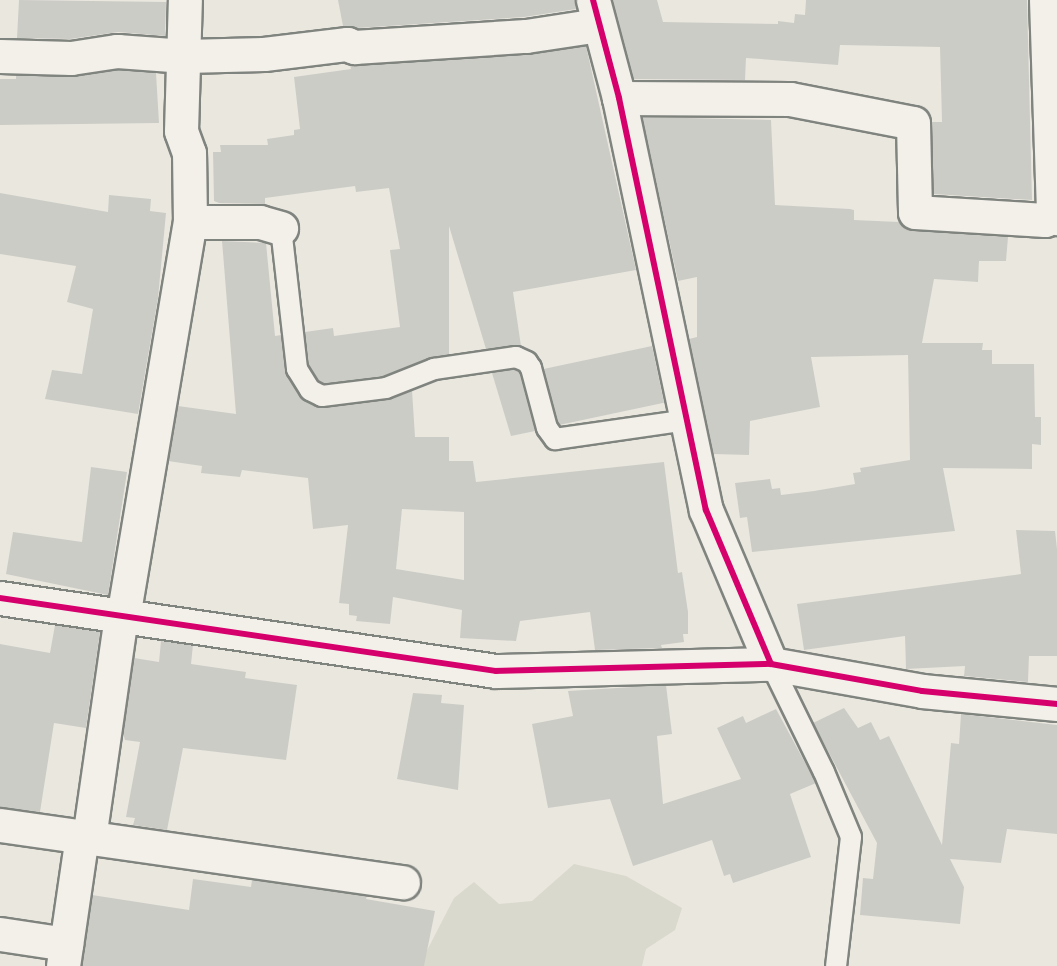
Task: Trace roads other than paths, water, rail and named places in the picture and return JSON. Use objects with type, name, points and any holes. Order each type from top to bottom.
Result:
[{"type":"street","points":[[0,934],[64,955],[190,222],[189,153],[181,131],[185,0]]},
{"type":"street","points":[[619,98],[790,99],[913,123],[915,212],[1045,220],[1055,216],[1046,0]]},
{"type":"street","points":[[0,56],[71,58],[117,51],[185,56],[526,36],[596,12],[619,98],[706,510],[771,664]]},
{"type":"street","points":[[190,222],[260,222],[281,228]]},
{"type":"street","points":[[0,598],[496,671],[771,664],[922,691],[1057,704]]},
{"type":"street","points":[[0,825],[403,882]]},
{"type":"lane","points":[[281,228],[297,369],[310,390],[322,396],[386,388],[434,369],[516,357],[527,362],[531,368],[547,428],[555,440],[687,420]]},
{"type":"lane","points":[[771,664],[824,772],[851,837],[836,966]]}]
